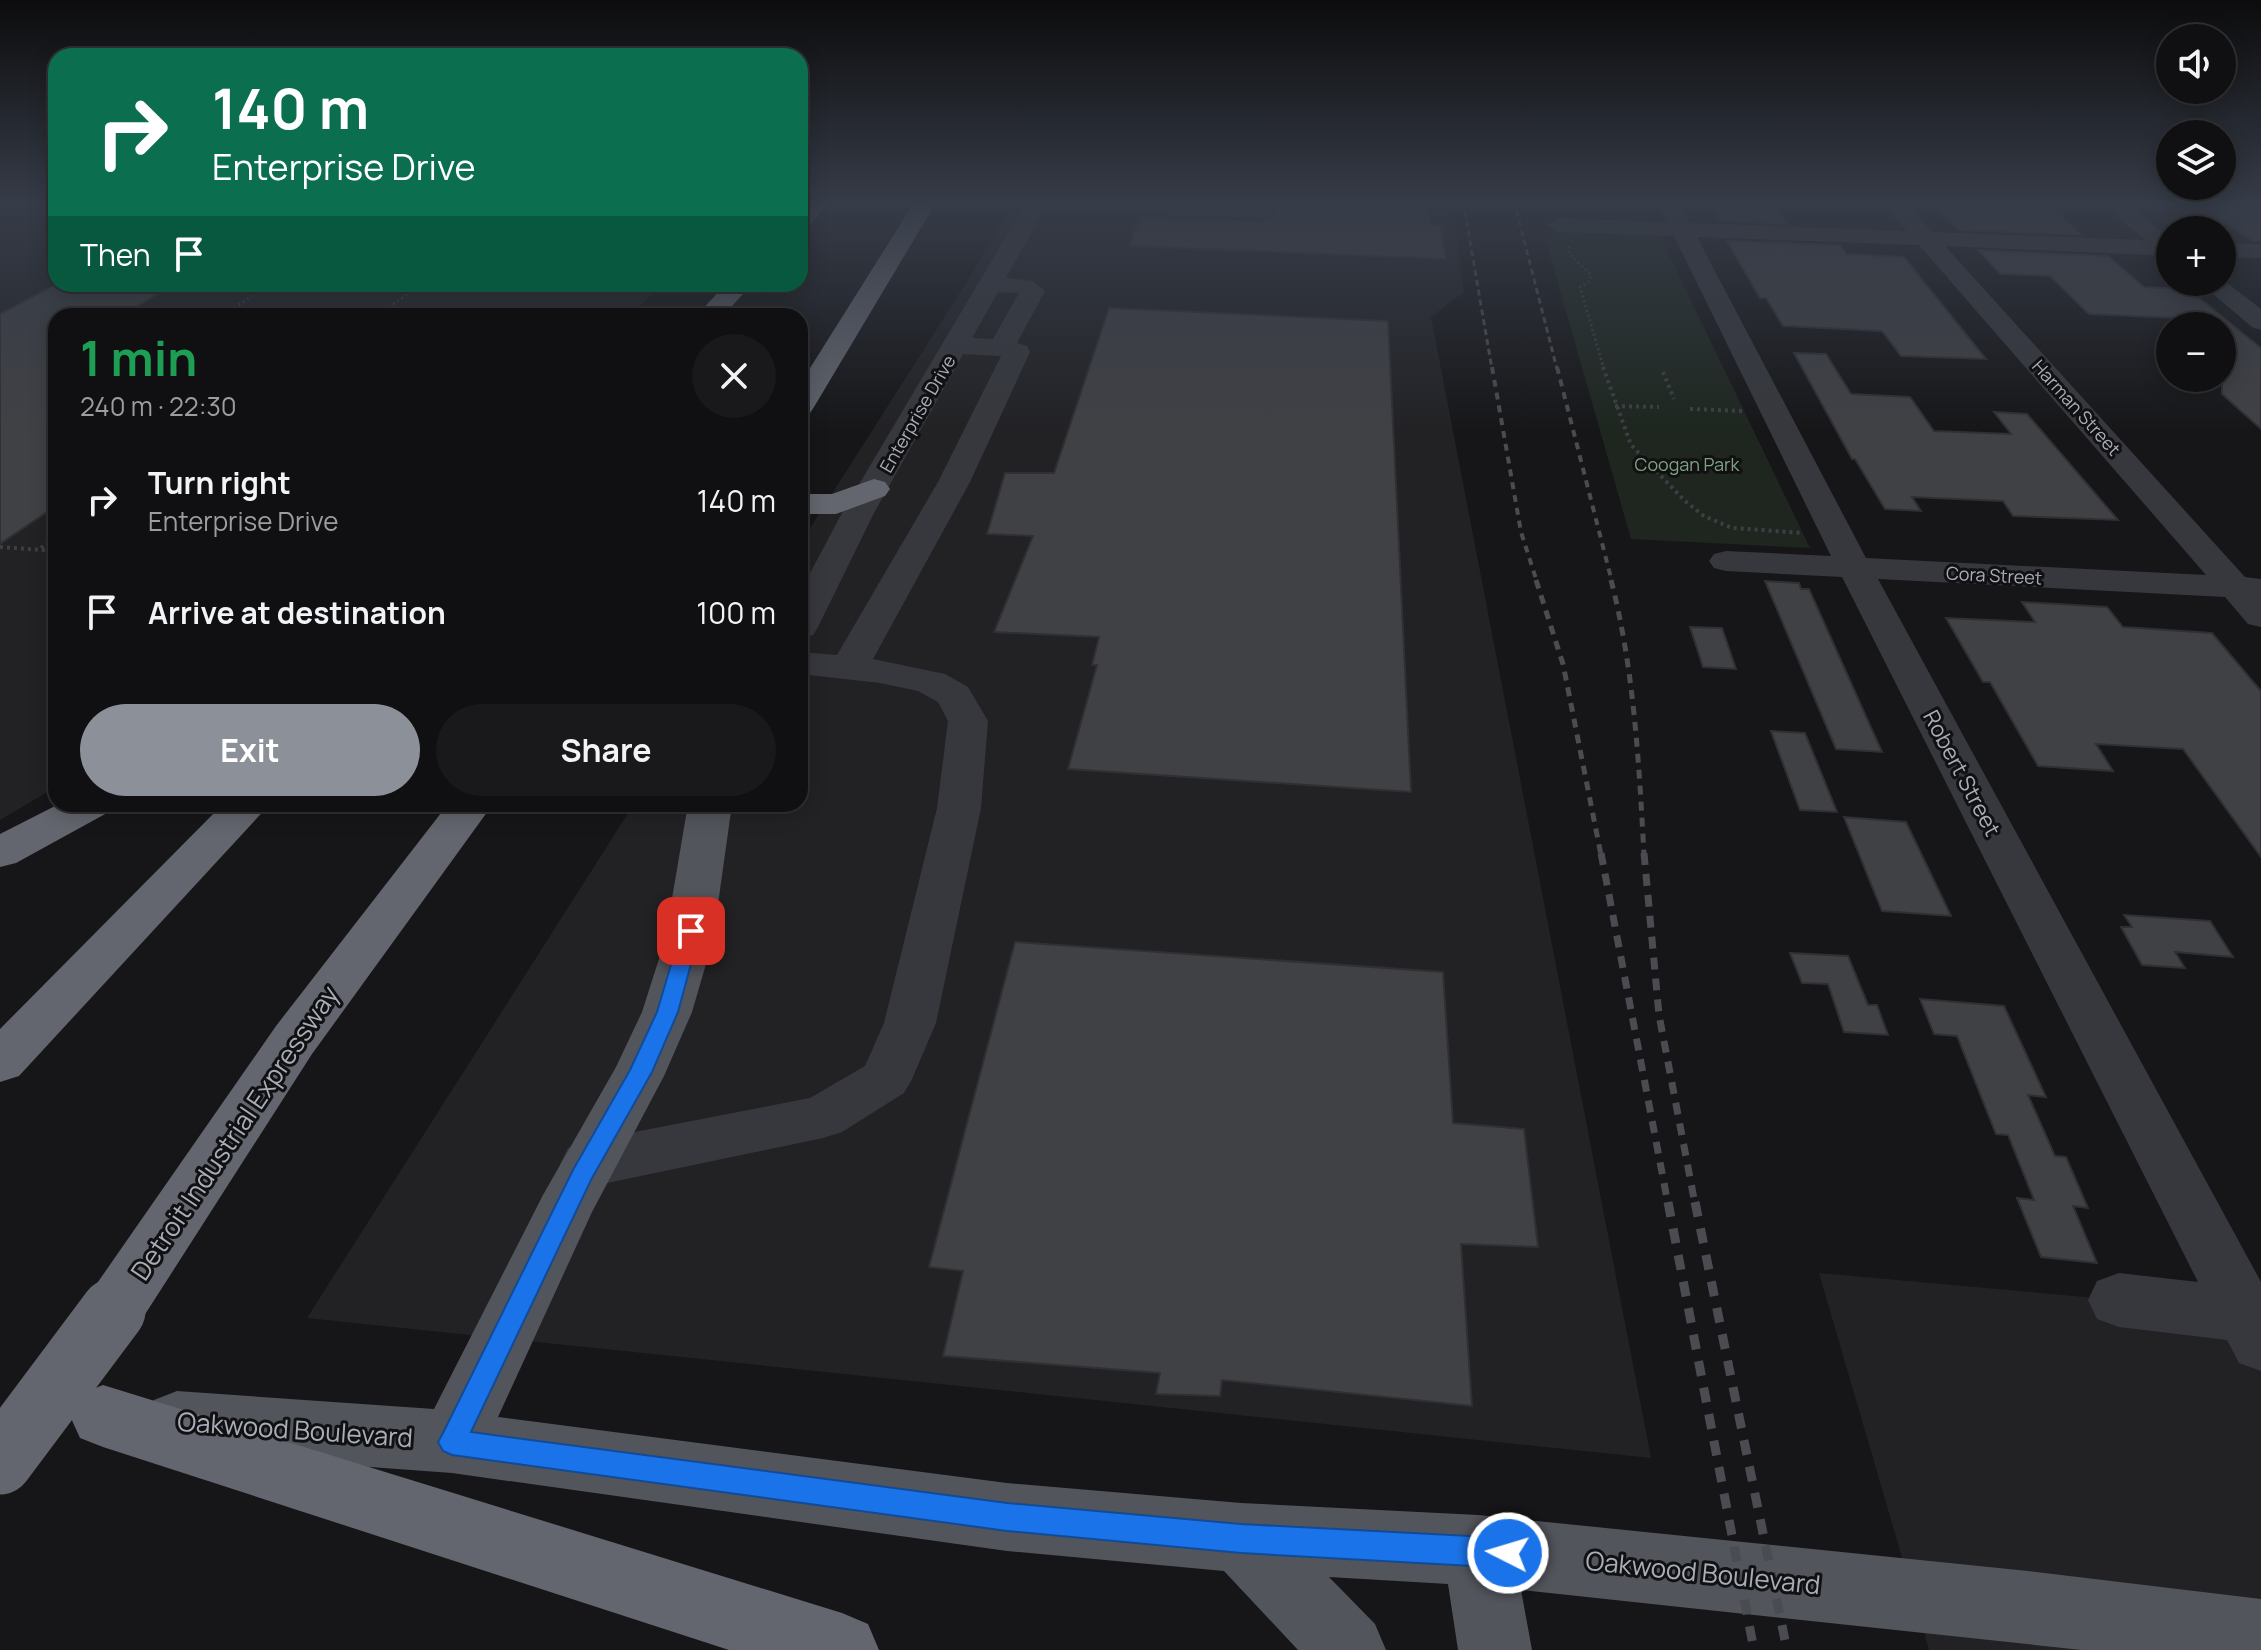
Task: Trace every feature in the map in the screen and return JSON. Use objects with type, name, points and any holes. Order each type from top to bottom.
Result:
[{"type":"highway","points":[[808,353],[865,278]]},
{"type":"highway","points":[[808,394],[878,278]]},
{"type":"highway","points":[[717,308],[732,292]]},
{"type":"highway","points":[[808,504],[836,504],[858,498],[874,489]]},
{"type":"highway","points":[[0,853],[77,812]]},
{"type":"highway","points":[[0,1062],[240,812]]},
{"type":"highway","name":"Detroit Industrial Expressway","points":[[0,1462],[113,1311],[294,1040],[465,812]]},
{"type":"highway","points":[[103,1416],[842,1650]]},
{"type":"main road","points":[[452,1442],[588,1164],[641,1072],[667,1012],[691,931],[701,836],[708,812]]},
{"type":"main road","name":"Oakwood Boulevard","points":[[0,1398],[103,1416],[452,1442],[1007,1517],[1241,1538],[1478,1550],[2028,1607],[2261,1636]]},
{"type":"main road","points":[[1241,1538],[1349,1650]]},
{"type":"main road","points":[[1478,1550],[1495,1650]]},
{"type":"street","name":"Enterprise Drive","points":[[808,612],[874,489],[997,278]]},
{"type":"street","name":"Robert Street","points":[[1706,278],[1854,568],[2256,1325]]},
{"type":"street","name":"Harman Street","points":[[1962,278],[2249,588],[2261,616]]},
{"type":"street","points":[[993,285],[1024,286],[1033,291],[1002,347]]},
{"type":"street","points":[[2228,296],[2261,322]]},
{"type":"street","points":[[849,668],[954,482],[1017,352],[1002,347],[957,346]]},
{"type":"street","points":[[919,412],[986,412]]},
{"type":"street","name":"Cora Street","points":[[1726,561],[2249,588]]},
{"type":"street","points":[[588,1164],[823,1117],[885,1079],[910,1023],[959,808],[968,721],[954,695],[931,682],[808,664]]},
{"type":"street","points":[[2119,1300],[2256,1325]]},
{"type":"path","points":[[1590,278],[1580,287],[1581,293],[1615,406],[1631,445],[1685,501],[1704,516],[1732,528],[1807,534]]},
{"type":"path","points":[[388,308],[410,292]]},
{"type":"path","points":[[234,308],[252,296]]},
{"type":"path","points":[[1663,372],[1674,399]]},
{"type":"path","points":[[1615,406],[1659,407]]},
{"type":"path","points":[[1690,409],[1750,411]]},
{"type":"path","points":[[40,549],[48,542]]},
{"type":"path","points":[[0,547],[48,550]]},
{"type":"shaded area","points":[[0,278],[48,278],[48,292],[654,292],[638,308],[48,308],[48,792],[0,820]]},
{"type":"shaded area","points":[[969,278],[1462,278],[1464,292],[1431,317],[1651,1458],[307,1318],[629,812],[808,812],[808,531]]},
{"type":"shaded area","points":[[1819,1273],[2119,1300],[2261,1343],[2261,1650],[1929,1650]]},
{"type":"green space","name":"Coogan Park","points":[[1556,278],[1680,278],[1810,548],[1631,539]]},
{"type":"building","points":[[1748,278],[1921,278],[1986,359],[1901,356],[1882,331],[1783,326],[1766,298],[1760,298]]},
{"type":"building","points":[[2052,278],[2134,278],[2144,287],[2156,288],[2156,296],[2197,296],[2216,312],[2156,312],[2156,317],[2089,314]]},
{"type":"building","points":[[48,288],[48,292],[161,292],[134,308],[48,308],[48,511],[0,544],[0,314]]},
{"type":"building","points":[[1109,308],[1388,321],[1411,792],[1068,769],[1097,665],[1092,665],[1099,637],[994,632],[1033,536],[987,534],[1005,473],[1054,473]]},
{"type":"building","points":[[2236,328],[2261,348],[2261,429],[2222,394],[2236,392]]},
{"type":"building","points":[[1794,353],[1826,354],[1851,394],[1910,397],[1934,431],[2011,434],[1994,412],[2027,414],[2118,520],[2013,516],[2003,501],[1912,497],[1921,511],[1885,509],[1855,459],[1852,459]]},
{"type":"building","points":[[1765,581],[1799,583],[1801,589],[1809,589],[1882,752],[1836,749]]},
{"type":"building","points":[[2022,602],[2107,607],[2123,627],[2212,633],[2261,691],[2261,857],[2183,749],[2096,744],[2113,771],[2038,766],[1990,682],[1983,682],[1946,618],[2035,622]]},
{"type":"building","points":[[1690,627],[1722,628],[1736,669],[1703,667]]},
{"type":"building","points":[[1771,731],[1805,733],[1837,812],[1800,810]]},
{"type":"building","points":[[1844,817],[1906,822],[1951,916],[1882,911]]},
{"type":"building","points":[[2124,915],[2210,921],[2233,957],[2175,952],[2185,968],[2142,965],[2121,927],[2132,927]]},
{"type":"building","points":[[1015,942],[1443,972],[1453,1123],[1524,1129],[1538,1247],[1461,1244],[1472,1406],[1222,1380],[1220,1396],[1156,1394],[1160,1373],[943,1356],[963,1271],[929,1267]]},
{"type":"building","points":[[1790,953],[1848,956],[1868,1005],[1877,1005],[1888,1035],[1844,1032],[1828,984],[1802,983]]},
{"type":"building","points":[[1920,999],[2004,1006],[2046,1097],[2028,1095],[2055,1156],[2066,1157],[2088,1208],[2073,1206],[2097,1263],[2041,1257],[2017,1198],[2034,1200],[2008,1135],[1996,1134],[1957,1036],[1934,1034]]},
{"type":"railway","points":[[1476,278],[1492,369]]},
{"type":"railway","points":[[1534,278],[1557,369]]},
{"type":"railway","points":[[1492,367],[1521,532],[1537,582]]},
{"type":"railway","points":[[1557,367],[1612,582]]},
{"type":"railway","points":[[1536,580],[1563,664],[1601,855]]},
{"type":"railway","points":[[1611,580],[1630,682],[1644,855]]},
{"type":"railway","points":[[1601,853],[1668,1204]]},
{"type":"railway","points":[[1644,853],[1659,1015],[1695,1204]]},
{"type":"railway","points":[[1668,1202],[1754,1650]]},
{"type":"railway","points":[[1695,1202],[1787,1650]]},
{"type":"route","points":[[691,931],[667,1012],[641,1072],[581,1176],[508,1333],[452,1442],[1007,1517],[1241,1538],[1508,1553]]}]
